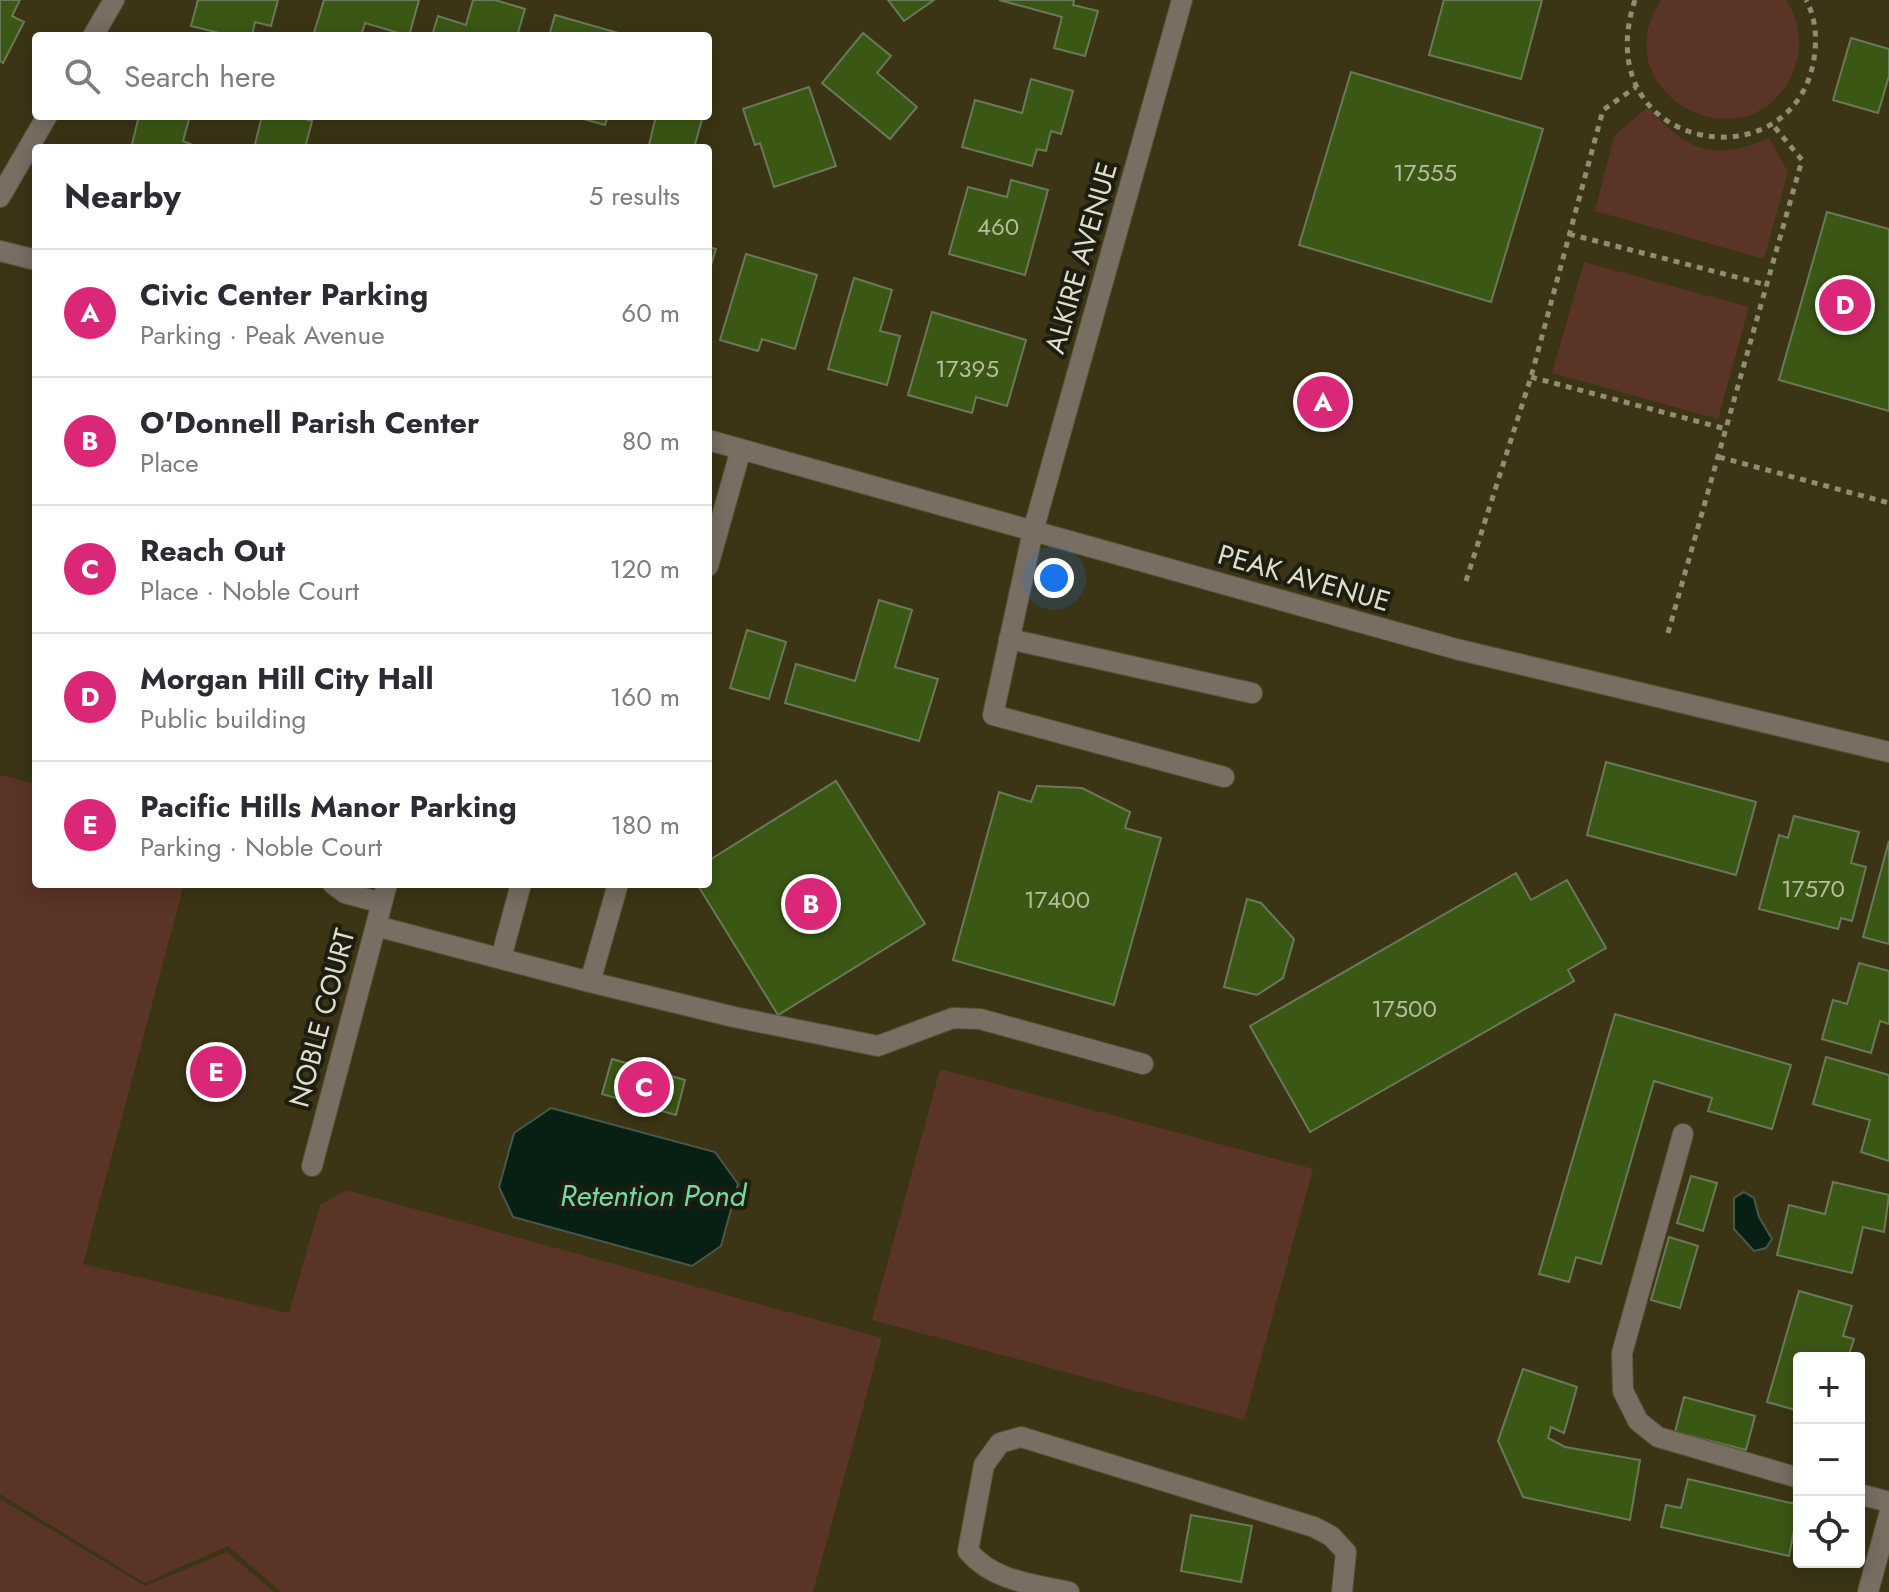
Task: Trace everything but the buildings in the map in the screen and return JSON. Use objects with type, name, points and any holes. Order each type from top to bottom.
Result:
[{"type":"street","points":[[95,32],[114,0]]},
{"type":"street","name":"ALKIRE AVENUE","points":[[1182,0],[1033,531],[993,715],[1224,777]]},
{"type":"street","points":[[0,197],[45,120]]},
{"type":"street","points":[[0,251],[32,259]]},
{"type":"street","name":"PEAK AVENUE","points":[[712,441],[1456,649],[1889,752]]},
{"type":"street","points":[[712,536],[741,449]]},
{"type":"street","points":[[1009,639],[1252,693]]},
{"type":"street","points":[[338,888],[345,893],[384,893]]},
{"type":"street","points":[[501,958],[520,888]]},
{"type":"street","points":[[590,982],[617,888]]},
{"type":"street","name":"NOBLE COURT","points":[[312,1166],[384,893]]},
{"type":"street","points":[[376,926],[734,1017],[878,1046],[953,1018],[980,1019],[1143,1064]]},
{"type":"street","points":[[1683,1134],[1622,1353],[1623,1391],[1638,1421],[1658,1437],[1793,1476]]},
{"type":"street","points":[[1069,1592],[999,1576],[981,1566],[968,1551],[984,1465],[1000,1443],[1021,1437],[1314,1527],[1331,1536],[1346,1552],[1342,1592]]},
{"type":"street","points":[[1865,1496],[1889,1502]]},
{"type":"street","points":[[1868,1592],[1889,1515]]},
{"type":"path","points":[[1635,0],[1626,27],[1626,58],[1636,87],[1655,112],[1681,130],[1712,138],[1743,136],[1772,124],[1796,102],[1812,74],[1817,42],[1806,0]]},
{"type":"path","points":[[1466,581],[1531,377],[1603,110],[1636,87]]},
{"type":"path","points":[[1668,633],[1802,160],[1772,124]]},
{"type":"path","points":[[1569,234],[1767,285]]},
{"type":"path","points":[[1531,377],[1726,429]]},
{"type":"path","points":[[1719,457],[1889,503]]},
{"type":"shaded area","points":[[1661,0],[1786,0],[1797,25],[1799,52],[1794,70],[1773,101],[1746,116],[1717,118],[1688,109],[1664,91],[1650,65],[1647,34]]},
{"type":"shaded area","points":[[1648,107],[1675,134],[1702,148],[1732,150],[1769,138],[1788,172],[1764,259],[1595,211],[1614,136]]},
{"type":"shaded area","points":[[1584,262],[1749,307],[1718,419],[1552,373]]},
{"type":"shaded area","points":[[0,775],[32,783],[32,888],[183,888],[83,1264],[289,1313],[320,1205],[346,1190],[882,1338],[813,1592],[281,1592],[228,1546],[145,1583],[0,1494]]},
{"type":"shaded area","points":[[940,1069],[1313,1169],[1244,1420],[872,1320]]},
{"type":"shaded area","points":[[0,1499],[145,1586],[227,1552],[274,1592],[0,1592]]},
{"type":"water","name":"Retention Pond","points":[[551,1108],[715,1152],[738,1184],[721,1246],[692,1266],[513,1217],[499,1187],[514,1133]]},
{"type":"water","points":[[1744,1192],[1754,1198],[1759,1217],[1772,1239],[1766,1248],[1754,1251],[1734,1229],[1734,1198]]},
{"type":"place","name":"Morgan Hill City Hall","points":[[1845,305]]},
{"type":"place","name":"Civic Center Parking","points":[[1323,402]]},
{"type":"place","name":"O'Donnell Parish Center","points":[[811,904]]},
{"type":"place","name":"Pacific Hills Manor Parking","points":[[216,1072]]},
{"type":"place","name":"Reach Out","points":[[644,1087]]}]
